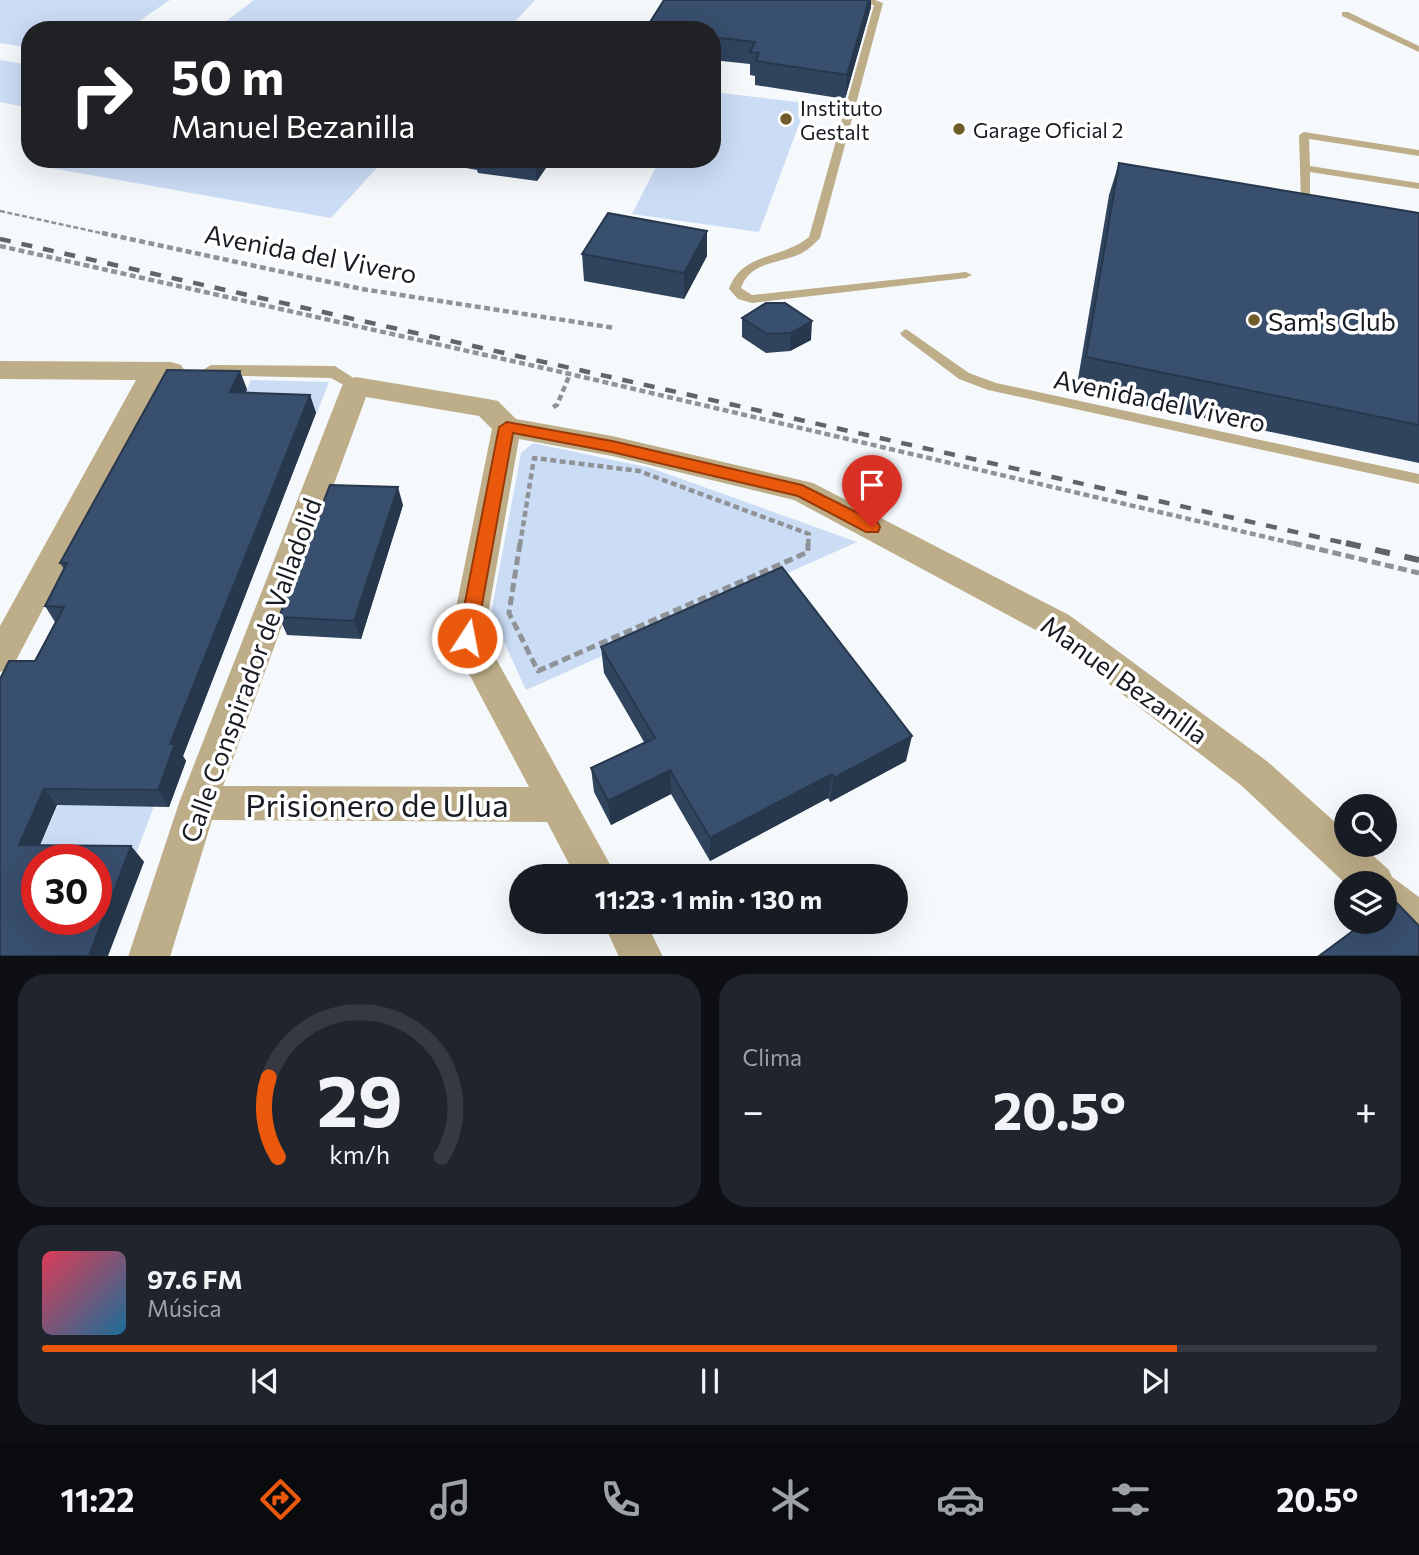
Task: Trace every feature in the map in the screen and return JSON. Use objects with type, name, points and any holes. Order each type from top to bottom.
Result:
[{"type":"street","points":[[0,370],[202,371]]},
{"type":"street","points":[[0,658],[153,371]]},
{"type":"street","name":"Manuel Bezanilla","points":[[202,371],[335,372],[356,386],[488,408],[507,427],[612,446],[802,491],[1057,625],[1255,774],[1361,871]]},
{"type":"street","name":"Calle Conspirador de Valladolid","points":[[149,956],[198,803],[356,386]]},
{"type":"street","points":[[507,427],[467,638],[590,864]]},
{"type":"street","name":"Prisionero de Ulua","points":[[198,803],[556,805]]},
{"type":"street","points":[[1397,904],[1419,924]]},
{"type":"street","points":[[629,934],[641,956]]},
{"type":"lane","points":[[855,0],[878,3],[814,238],[801,249],[752,265],[736,282],[735,289],[741,296],[752,299],[967,275]]},
{"type":"lane","points":[[1345,14],[1419,49]]},
{"type":"lane","points":[[1331,205],[1305,201],[1304,135],[1419,153]]},
{"type":"lane","points":[[1304,168],[1419,186]]},
{"type":"lane","name":"Avenida del Vivero","points":[[906,333],[964,376],[993,387],[1419,479]]},
{"type":"path","name":"Avenida del Vivero","points":[[0,211],[362,289],[615,328]]},
{"type":"path","points":[[0,246],[556,371],[1419,573]]},
{"type":"path","points":[[534,458],[547,458],[639,471],[676,484],[809,534],[808,552],[538,671],[509,613],[534,458]]},
{"type":"shaded area","points":[[0,0],[170,0],[139,21],[21,21],[21,46],[0,43]]},
{"type":"shaded area","points":[[254,0],[535,0],[515,21],[226,21]]},
{"type":"shaded area","points":[[0,60],[21,64],[21,106],[0,102]]},
{"type":"shaded area","points":[[721,93],[807,103],[759,232],[632,214],[655,168],[721,168]]},
{"type":"shaded area","points":[[51,168],[377,168],[331,218]]},
{"type":"shaded area","points":[[251,380],[329,382],[317,413],[237,412]]},
{"type":"shaded area","points":[[533,443],[651,468],[857,542],[526,690],[491,614],[521,453]]},
{"type":"shaded area","points":[[58,805],[154,806],[133,862],[112,862],[112,844],[41,844]]},
{"type":"building","points":[[664,0],[869,0],[847,75],[756,61],[759,53],[750,52],[755,42],[721,38],[721,21],[651,21]]},
{"type":"building","name":"Sam's Club","points":[[1119,163],[1419,213],[1419,425],[1086,357]]},
{"type":"building","points":[[608,213],[707,231],[684,273],[582,254]]},
{"type":"building","points":[[766,303],[785,303],[812,321],[791,333],[767,334],[742,318]]},
{"type":"building","points":[[167,370],[240,371],[230,392],[310,395],[170,744],[175,744],[158,790],[44,789],[19,845],[21,935],[97,935],[89,956],[0,956],[0,679],[9,661],[35,661],[64,607],[45,606],[67,563],[60,563]]},
{"type":"building","points":[[330,485],[398,487],[354,621],[279,617]]},
{"type":"building","points":[[782,567],[912,736],[834,778],[832,774],[710,838],[670,770],[608,801],[591,768],[655,738],[601,647]]},
{"type":"building","points":[[112,846],[131,846],[112,896]]},
{"type":"building","points":[[1397,903],[1419,926],[1419,956],[1319,956],[1349,934],[1397,934]]},
{"type":"railway","points":[[0,239],[1353,545]]},
{"type":"railway","points":[[1346,543],[1419,560]]},
{"type":"place","name":"Instituto Gestalt","points":[[786,119]]},
{"type":"place","name":"Garage Oficial 2","points":[[959,129]]},
{"type":"place","name":"Sam's Club","points":[[1254,320]]},
{"type":"route","points":[[467,638],[507,427],[612,446],[802,491],[872,527]]}]
